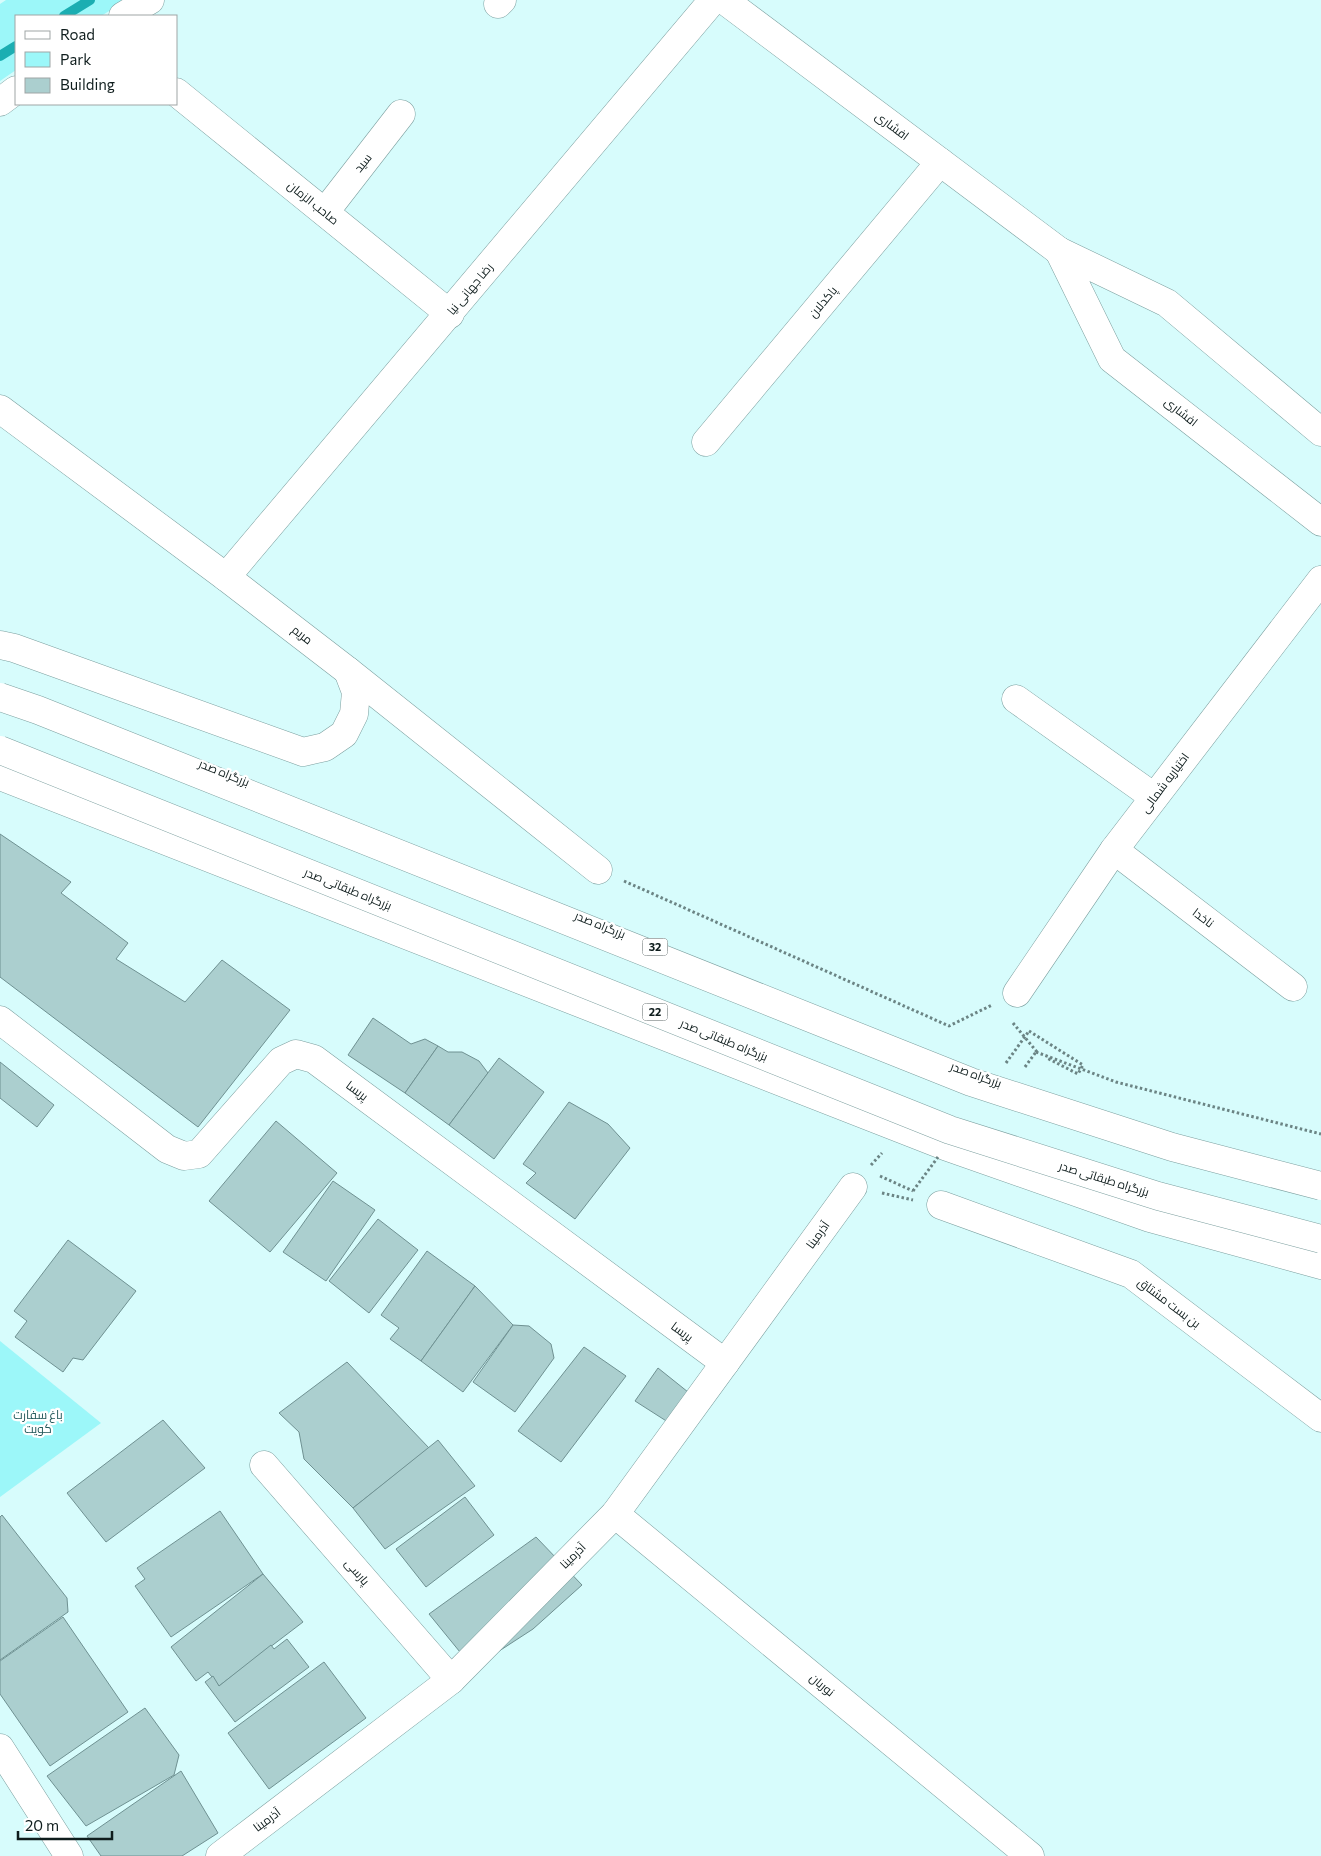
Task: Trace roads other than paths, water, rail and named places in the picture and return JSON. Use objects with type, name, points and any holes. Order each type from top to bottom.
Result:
[{"type":"main road","points":[[125,15],[150,0]]},
{"type":"main road","name":"رضا جهانی نیا","points":[[226,577],[450,314],[713,0]]},
{"type":"main road","name":"افشاری","points":[[724,0],[1059,251],[1167,303],[1321,432]]},
{"type":"main road","points":[[0,102],[15,91]]},
{"type":"main road","name":"صاحب الزمان","points":[[178,94],[450,314]]},
{"type":"main road","name":"سید","points":[[325,212],[401,114]]},
{"type":"main road","name":"پاکدلان","points":[[706,442],[940,162]]},
{"type":"main road","name":"افشاری","points":[[1059,251],[1112,359],[1321,522]]},
{"type":"main road","name":"مریم","points":[[0,409],[226,577],[348,671],[598,870]]},
{"type":"main road","name":"اختیاریه شمالی","points":[[1017,993],[1114,850],[1321,580]]},
{"type":"main road","points":[[0,646],[14,648],[303,752],[326,747],[344,734],[354,714],[356,692],[348,671]]},
{"type":"main road","name":"بزرگراه صدر","points":[[0,686],[43,700],[973,1076],[1174,1141],[1321,1178]]},
{"type":"main road","points":[[0,697],[38,710],[971,1082],[1172,1147],[1321,1186]]},
{"type":"main road","points":[[1016,699],[1154,797]]},
{"type":"main road","name":"بزرگراه طبقاتی صدر","points":[[0,750],[950,1130],[1158,1196],[1321,1239]]},
{"type":"main road","points":[[0,776],[902,1129],[1150,1218],[1321,1265]]},
{"type":"main road","name":"ناخدا","points":[[1114,850],[1293,987]]},
{"type":"main road","name":"پریسا","points":[[0,1020],[167,1149],[184,1156],[199,1154],[281,1061],[296,1054],[314,1059],[725,1363]]},
{"type":"main road","name":"آذرمینا","points":[[220,1856],[451,1680],[615,1514],[860,1178]]},
{"type":"main road","name":"بن بست مشتاق","points":[[940,1206],[1131,1274],[1321,1418]]},
{"type":"main road","name":"پارسی","points":[[264,1465],[451,1680]]},
{"type":"main road","name":"نوریان","points":[[615,1514],[1030,1856]]},
{"type":"main road","points":[[0,1748],[69,1856]]},
{"type":"waterway","points":[[66,15],[90,0]]},
{"type":"waterway","points":[[0,56],[15,47]]},
{"type":"park label","name":"باغ سفارت کویت","points":[[38,1422]]}]
